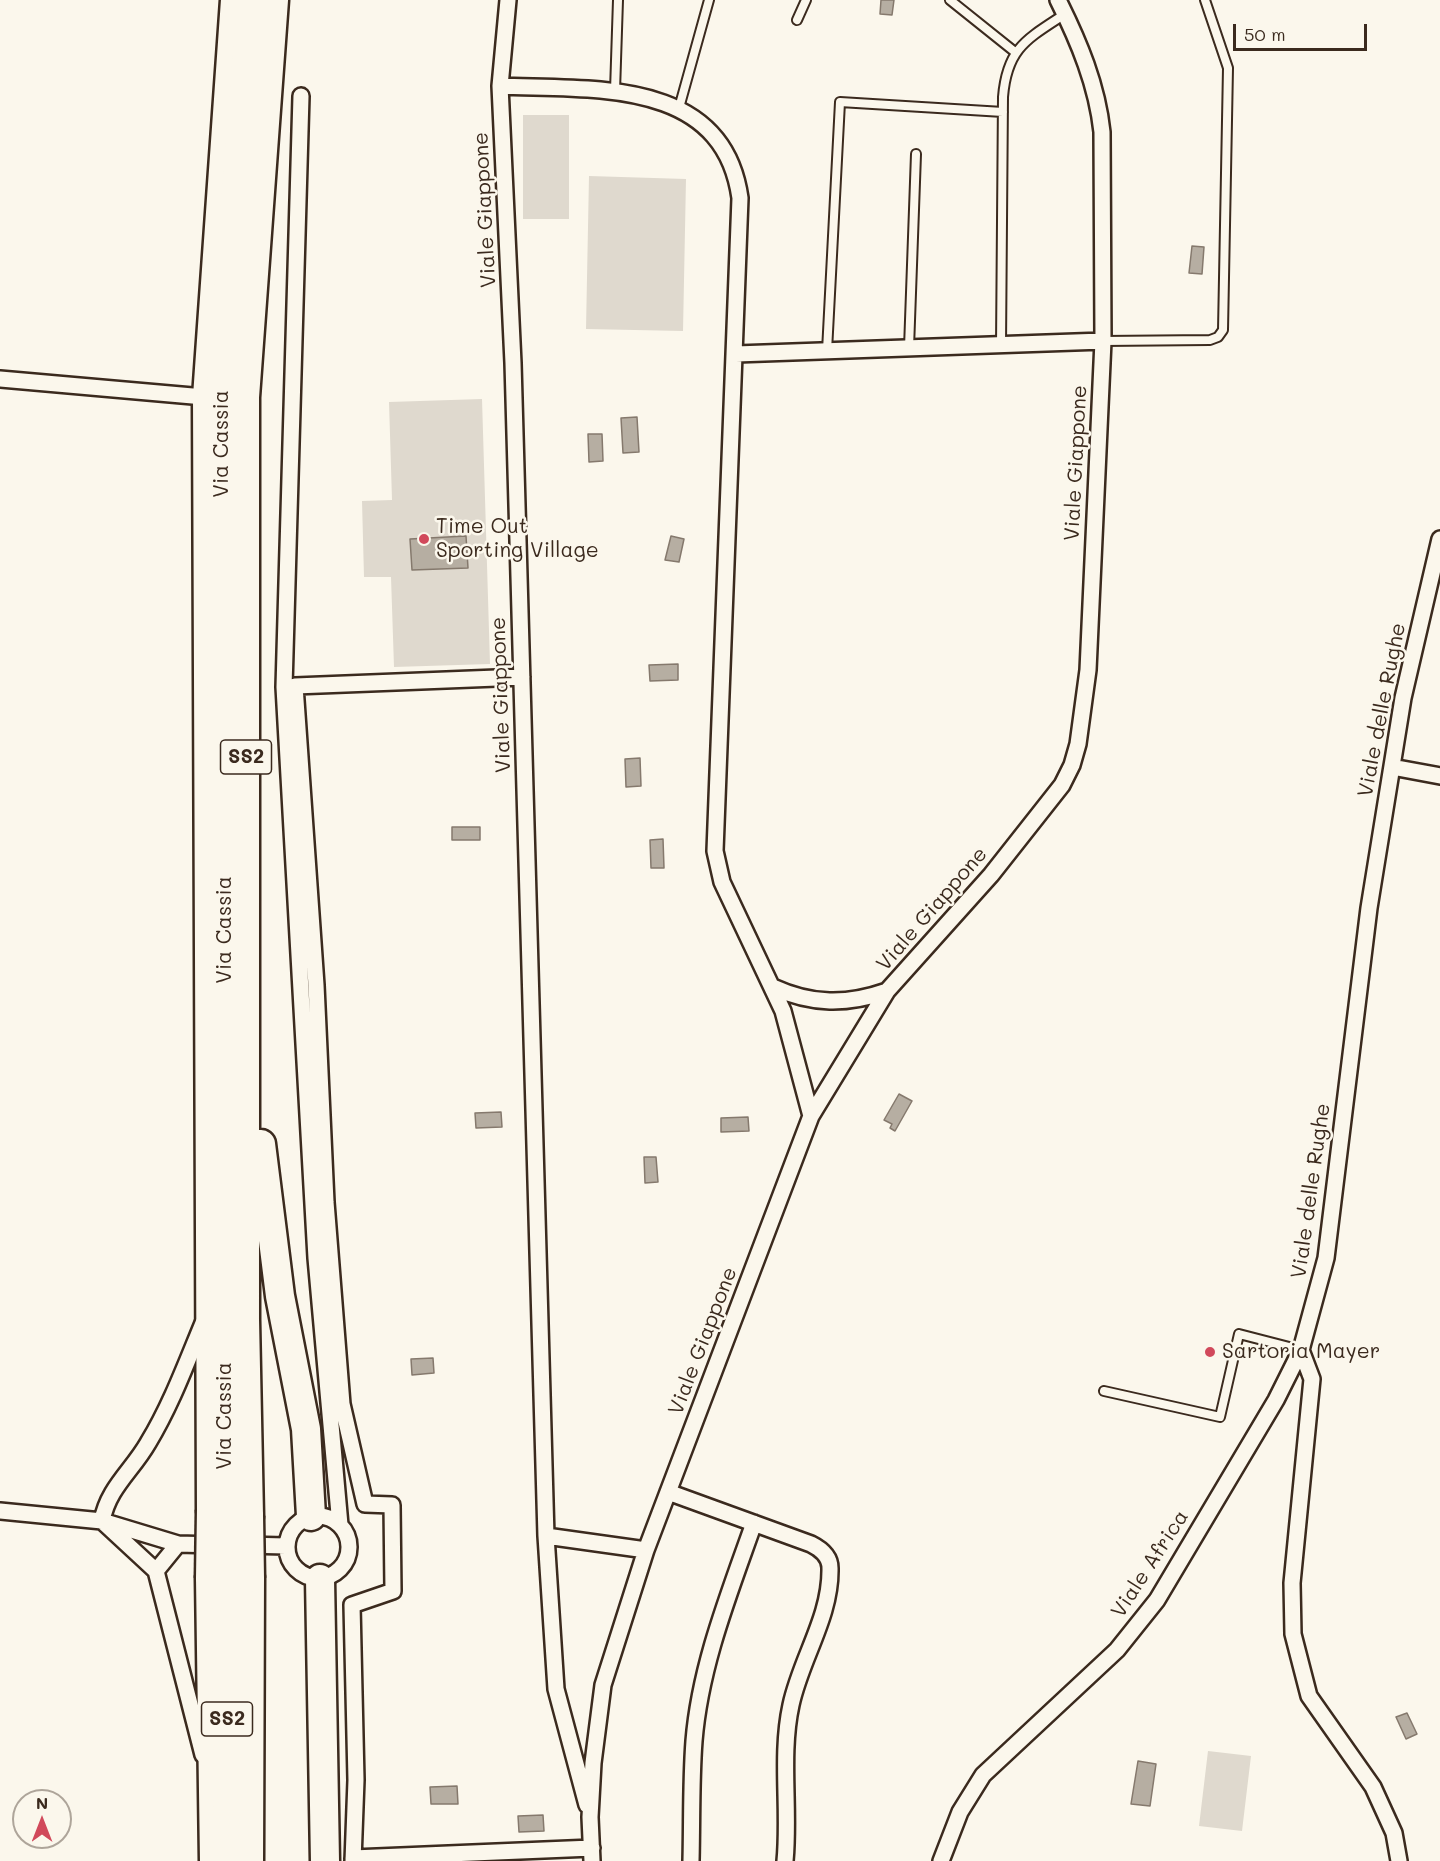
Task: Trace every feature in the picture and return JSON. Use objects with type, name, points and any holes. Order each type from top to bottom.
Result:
[{"type":"highway","name":"Via Cassia","points":[[228,1861],[220,398],[251,0]]},
{"type":"highway","name":"Via Cassia","points":[[227,1513],[245,1320],[247,1078],[245,397],[274,0]]},
{"type":"highway","points":[[247,1078],[258,1098],[280,1296],[306,1429],[311,1516]]},
{"type":"highway","points":[[325,1577],[325,1861]]},
{"type":"highway","name":"Via Cassia","points":[[228,1578],[249,1861]]},
{"type":"street","points":[[227,1513],[205,1319],[207,1060],[204,397],[232,0]]},
{"type":"street","name":"Viale Giappone","points":[[508,0],[500,86],[513,363],[546,1536],[556,1689],[590,1817]]},
{"type":"street","name":"Viale Giappone","points":[[592,1854],[590,1817],[595,1731],[603,1685],[646,1550],[811,1116],[887,991],[991,875],[1062,785],[1072,765],[1078,744],[1088,670],[1103,341],[1100,118],[1091,77],[1058,0]]},
{"type":"street","points":[[500,86],[641,94],[679,108],[716,140],[730,161],[738,184],[740,198],[736,354],[715,851],[726,891],[773,987],[791,1036],[811,1116]]},
{"type":"street","points":[[302,96],[284,687],[316,1258],[340,1525],[349,1543],[349,1553],[341,1570],[325,1577],[299,1573],[292,1566],[286,1546],[293,1527],[311,1516],[332,1519],[340,1525]]},
{"type":"street","points":[[736,354],[1103,341]]},
{"type":"street","points":[[0,379],[204,397]]},
{"type":"street","name":"Viale delle Rughe","points":[[1301,1350],[1326,1258],[1369,908],[1403,698],[1440,539]]},
{"type":"street","points":[[522,677],[295,686],[316,985],[326,1202],[342,1404],[364,1504],[392,1505],[393,1591],[352,1605],[356,1780],[353,1859],[592,1854]]},
{"type":"street","points":[[1392,767],[1440,776]]},
{"type":"street","points":[[773,987],[790,995],[820,1002],[847,1002],[887,991]]},
{"type":"street","points":[[102,1521],[111,1491],[142,1453],[169,1407],[205,1319]]},
{"type":"street","points":[[1301,1350],[1312,1379],[1292,1583],[1293,1634],[1309,1696],[1373,1787],[1394,1833],[1399,1861]]},
{"type":"street","name":"Viale Africa","points":[[941,1861],[960,1812],[983,1775],[1117,1650],[1156,1600],[1276,1400],[1301,1350]]},
{"type":"street","points":[[668,1492],[818,1547],[827,1556],[830,1565],[818,1631],[791,1704],[787,1742],[789,1819],[785,1861]]},
{"type":"street","points":[[0,1511],[102,1521],[178,1544],[286,1546]]},
{"type":"street","points":[[102,1521],[156,1571],[211,1788]]},
{"type":"street","points":[[691,1861],[694,1740],[703,1685],[717,1628],[754,1523]]},
{"type":"street","points":[[546,1536],[646,1550]]},
{"type":"street","points":[[156,1571],[178,1544]]},
{"type":"street","points":[[325,1577],[334,1861]]},
{"type":"street","points":[[211,1861],[211,1788],[228,1578]]},
{"type":"lane","points":[[615,91],[618,0]]},
{"type":"lane","points":[[679,108],[709,0]]},
{"type":"lane","points":[[797,20],[806,0]]},
{"type":"lane","points":[[950,0],[1015,52]]},
{"type":"lane","points":[[1103,341],[1210,340],[1218,337],[1223,330],[1228,68],[1205,0]]},
{"type":"lane","points":[[1000,345],[1003,112],[1006,71],[1015,52],[1031,36],[1065,14]]},
{"type":"lane","points":[[827,351],[840,102],[1003,112]]},
{"type":"lane","points":[[909,348],[916,154]]},
{"type":"lane","points":[[1104,1391],[1220,1417],[1239,1334],[1301,1350]]},
{"type":"shaded area","points":[[881,0],[894,0],[892,15],[880,14]]},
{"type":"shaded area","points":[[523,115],[569,115],[569,219],[523,219]]},
{"type":"shaded area","points":[[589,176],[686,179],[683,331],[586,329]]},
{"type":"shaded area","points":[[1192,246],[1204,247],[1202,274],[1189,273]]},
{"type":"shaded area","name":"Time Out Sporting Village","points":[[482,399],[490,664],[394,667],[391,577],[364,577],[362,501],[392,500],[389,402]]},
{"type":"shaded area","points":[[637,417],[639,452],[623,453],[621,418]]},
{"type":"shaded area","points":[[588,434],[602,434],[603,461],[589,462]]},
{"type":"shaded area","points":[[466,536],[468,568],[412,570],[410,539]]},
{"type":"shaded area","points":[[671,536],[684,539],[679,562],[665,560]]},
{"type":"shaded area","points":[[678,664],[678,680],[650,681],[649,665]]},
{"type":"shaded area","points":[[640,758],[641,786],[626,787],[625,759]]},
{"type":"shaded area","points":[[452,827],[480,827],[480,840],[452,840]]},
{"type":"shaded area","points":[[663,839],[664,868],[651,868],[650,840]]},
{"type":"shaded area","points":[[899,1094],[912,1101],[895,1131],[890,1128],[892,1124],[884,1120]]},
{"type":"shaded area","points":[[501,1112],[502,1127],[476,1128],[475,1113]]},
{"type":"shaded area","points":[[748,1117],[749,1131],[721,1132],[721,1118]]},
{"type":"shaded area","points":[[644,1157],[656,1157],[658,1182],[645,1183]]},
{"type":"shaded area","points":[[433,1358],[434,1373],[412,1375],[411,1359]]},
{"type":"shaded area","points":[[1407,1713],[1417,1734],[1406,1739],[1396,1717]]},
{"type":"shaded area","points":[[1208,1751],[1251,1756],[1242,1831],[1199,1826]]},
{"type":"shaded area","points":[[1138,1761],[1156,1764],[1150,1806],[1131,1804]]},
{"type":"shaded area","points":[[457,1786],[458,1804],[431,1804],[430,1787]]},
{"type":"shaded area","points":[[543,1815],[544,1831],[519,1832],[518,1816]]},
{"type":"place","name":"Time Out Sporting Village","points":[[424,539]]},
{"type":"place","name":"Sartoria Mayer","points":[[1210,1352]]}]
